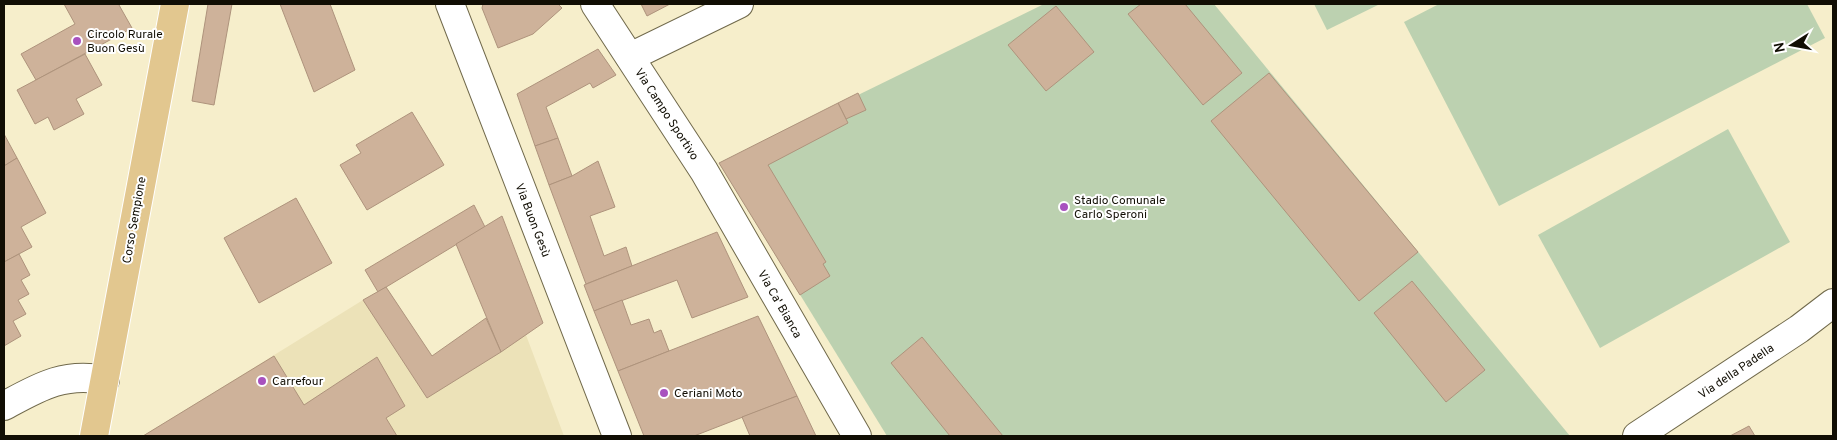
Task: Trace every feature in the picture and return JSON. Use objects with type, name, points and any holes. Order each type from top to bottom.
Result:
[{"type":"main road","name":"Corso Sempione","points":[[94,436],[174,4]]},
{"type":"street","name":"Via Buon Gesù","points":[[450,4],[616,436]]},
{"type":"street","name":"Via Campo Sportivo","points":[[595,4],[704,171]]},
{"type":"street","name":"Via Campo Sportivo","points":[[630,57],[739,4]]},
{"type":"street","name":"Via Ca' Bianca","points":[[704,171],[857,436]]},
{"type":"street","name":"Via della Padella","points":[[1637,436],[1799,329],[1833,303]]},
{"type":"street","points":[[4,406],[41,386],[60,380],[82,377],[104,380]]},
{"type":"shaded area","points":[[363,300],[427,398],[526,335],[564,436],[143,436]]},
{"type":"green space","name":"Stadio Comunale Carlo Speroni","points":[[1044,4],[1214,4],[1570,436],[887,436],[719,163]]},
{"type":"green space","points":[[1314,4],[1380,4],[1327,30]]},
{"type":"green space","points":[[1439,4],[1807,4],[1825,38],[1499,206],[1404,22]]},
{"type":"green space","points":[[1728,129],[1790,242],[1600,348],[1538,235]]},
{"type":"building","name":"Circolo Rurale Buon Gesù","points":[[64,4],[121,4],[119,5],[132,28],[36,80],[21,54],[75,24]]},
{"type":"building","points":[[208,4],[232,4],[214,105],[192,101]]},
{"type":"building","points":[[280,4],[330,4],[355,70],[314,92]]},
{"type":"building","points":[[483,4],[558,4],[562,8],[533,34],[498,48],[482,8]]},
{"type":"building","points":[[641,4],[670,4],[647,16]]},
{"type":"building","points":[[1141,4],[1185,4],[1242,73],[1203,105],[1128,14]]},
{"type":"building","points":[[1056,6],[1094,52],[1046,91],[1008,45]]},
{"type":"building","points":[[598,49],[616,75],[593,88],[590,83],[546,107],[558,138],[535,146],[517,94]]},
{"type":"building","points":[[85,54],[102,85],[76,99],[84,114],[54,130],[48,117],[35,124],[17,90]]},
{"type":"building","points":[[1269,73],[1418,252],[1359,301],[1211,121]]},
{"type":"building","points":[[858,93],[866,110],[846,119],[838,103]]},
{"type":"building","points":[[838,103],[848,123],[768,165],[826,262],[823,264],[830,276],[800,295],[719,163]]},
{"type":"building","points":[[412,112],[444,165],[367,210],[340,165],[361,153],[356,145]]},
{"type":"building","points":[[4,134],[17,158],[4,166]]},
{"type":"building","points":[[558,138],[572,176],[549,185],[535,146]]},
{"type":"building","points":[[17,158],[46,213],[21,227],[32,247],[4,262],[4,166]]},
{"type":"building","points":[[598,161],[615,207],[590,216],[604,256],[626,247],[632,266],[586,284],[549,185],[572,176]]},
{"type":"building","points":[[296,198],[332,263],[259,303],[224,238]]},
{"type":"building","points":[[474,205],[485,227],[378,292],[365,270]]},
{"type":"building","points":[[502,216],[543,323],[501,352],[456,244]]},
{"type":"building","points":[[717,232],[748,297],[692,318],[677,280],[594,311],[584,285]]},
{"type":"building","points":[[19,254],[30,275],[21,280],[29,294],[18,300],[26,314],[13,321],[21,336],[4,346],[4,262]]},
{"type":"building","points":[[1412,281],[1485,370],[1446,402],[1374,313]]},
{"type":"building","points":[[386,287],[432,356],[486,318],[501,352],[427,398],[363,300]]},
{"type":"building","points":[[622,300],[631,325],[649,319],[654,333],[661,330],[669,351],[618,371],[594,311]]},
{"type":"building","points":[[758,316],[797,396],[694,436],[644,436],[618,371]]},
{"type":"building","points":[[922,337],[1003,436],[950,436],[891,363]]},
{"type":"building","name":"Carrefour","points":[[274,356],[304,405],[377,357],[405,406],[386,418],[397,436],[143,436]]},
{"type":"building","points":[[797,396],[816,436],[750,436],[742,417]]},
{"type":"building","points":[[1749,426],[1755,436],[1730,436]]},
{"type":"place","name":"Circolo Rurale Buon Gesù","points":[[77,41]]},
{"type":"place","name":"Stadio Comunale Carlo Speroni","points":[[1064,207]]},
{"type":"place","name":"Carrefour","points":[[262,381]]},
{"type":"place","name":"Ceriani Moto","points":[[664,393]]}]
